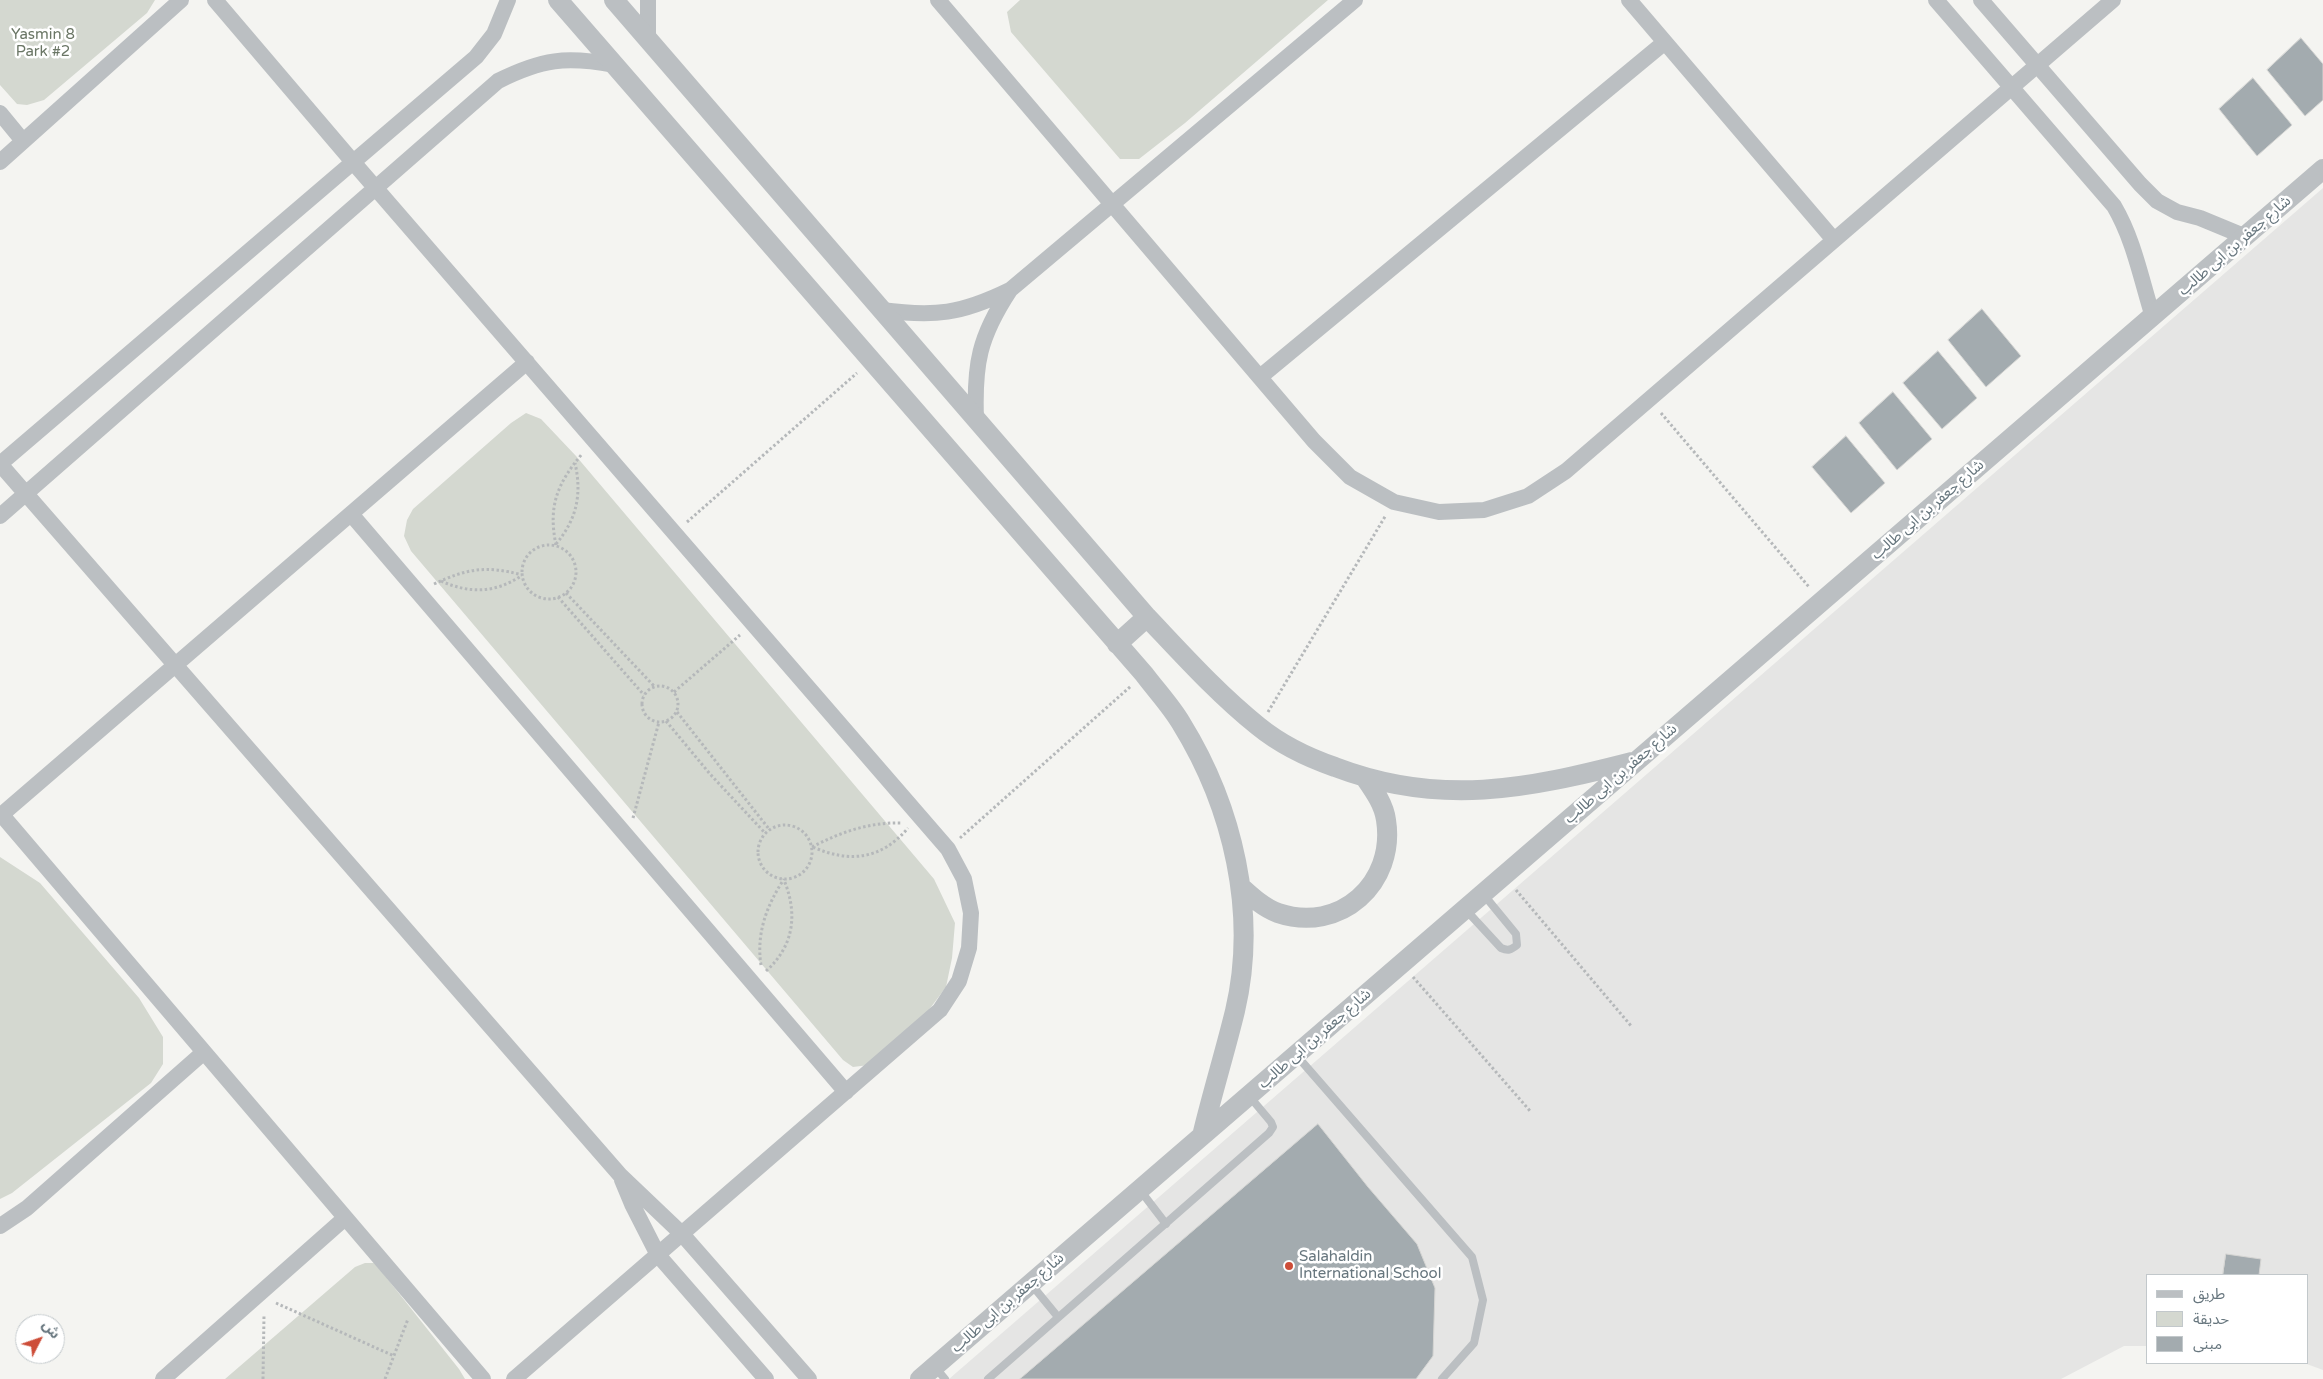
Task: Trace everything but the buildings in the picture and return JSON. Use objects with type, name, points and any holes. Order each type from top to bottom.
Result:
[{"type":"street","points":[[0,162],[181,0]]},
{"type":"street","points":[[215,0],[375,188],[948,848],[964,880],[971,913],[969,948],[959,981],[940,1010],[514,1379]]},
{"type":"street","points":[[508,0],[494,34],[476,57],[0,464],[620,1176],[682,1234],[809,1379]]},
{"type":"street","points":[[558,0],[1144,674],[1180,721],[1209,773],[1229,829],[1241,887],[1243,948],[1235,1009],[1202,1136]]},
{"type":"street","points":[[614,0],[1147,617],[1202,674],[1259,727],[1310,758],[1366,779],[1432,791],[1499,790],[1560,781],[1636,761]]},
{"type":"street","points":[[648,0],[648,39]]},
{"type":"street","points":[[882,310],[918,315],[950,313],[981,304],[1010,290],[1355,0]]},
{"type":"street","points":[[1629,0],[1834,240]]},
{"type":"street","points":[[1936,0],[2114,206],[2125,225],[2133,245],[2152,317]]},
{"type":"street","points":[[1981,0],[2140,184],[2157,200],[2177,212],[2200,218],[2246,237]]},
{"type":"street","points":[[943,2],[1314,441],[1350,477],[1394,502],[1439,512],[1484,510],[1528,496],[1566,471],[2113,0]]},
{"type":"street","points":[[1260,377],[1665,42]]},
{"type":"street","points":[[0,516],[498,81],[525,68],[554,60],[584,59],[614,65]]},
{"type":"street","points":[[0,113],[23,141]]},
{"type":"street","name":"شارع جعفر بن ابى طالب","points":[[933,1375],[1031,1284],[1296,1054],[2323,170]]},
{"type":"street","points":[[976,419],[974,381],[980,349],[992,318],[1010,290]]},
{"type":"street","points":[[483,1379],[1,815],[527,362]]},
{"type":"street","points":[[351,514],[846,1092]]},
{"type":"street","points":[[1117,644],[1147,617]]},
{"type":"street","points":[[1241,887],[1258,902],[1277,912],[1299,918],[1321,917],[1342,910],[1360,898],[1378,875],[1384,862],[1388,840],[1386,818],[1379,798],[1366,779]]},
{"type":"street","points":[[0,1226],[27,1208],[204,1052]]},
{"type":"street","points":[[620,1176],[658,1255],[766,1379]]},
{"type":"street","points":[[163,1379],[264,1294],[345,1218]]},
{"type":"lane","points":[[1465,909],[1501,948],[1506,950],[1512,949],[1517,945],[1516,934],[1483,894]]},
{"type":"lane","points":[[1296,1054],[1472,1257],[1483,1300],[1474,1343],[1442,1379]]},
{"type":"lane","points":[[988,1379],[1269,1133],[1273,1127],[1271,1122],[1249,1095]]},
{"type":"lane","points":[[1140,1190],[1166,1224]]},
{"type":"lane","points":[[1031,1284],[1058,1317]]},
{"type":"path","points":[[675,532],[871,361]]},
{"type":"path","points":[[1649,399],[1822,602]]},
{"type":"path","points":[[556,545],[552,516],[554,501],[559,487],[594,439]]},
{"type":"path","points":[[556,545],[569,527],[577,507],[579,492],[575,463]]},
{"type":"path","points":[[1259,727],[1394,502]]},
{"type":"path","points":[[556,545],[570,555],[576,571],[572,587],[558,597],[541,598],[528,588],[522,575],[523,564],[532,550],[540,546],[556,545]]},
{"type":"path","points":[[418,592],[467,571],[495,569],[522,575]]},
{"type":"path","points":[[441,581],[468,590],[482,591],[503,586],[522,575]]},
{"type":"path","points":[[566,593],[654,686]]},
{"type":"path","points":[[558,597],[644,696]]},
{"type":"path","points":[[674,692],[754,623]]},
{"type":"path","points":[[948,848],[1144,674]]},
{"type":"path","points":[[677,712],[666,721],[659,722],[646,716],[643,709],[644,696],[654,686],[662,685],[674,692],[678,698],[677,712],[769,829]]},
{"type":"path","points":[[666,721],[710,774],[764,833]]},
{"type":"path","points":[[628,837],[659,722]]},
{"type":"path","points":[[912,823],[900,838],[884,849],[867,855],[848,857],[830,854],[812,847],[843,832],[860,827],[912,823]]},
{"type":"path","points":[[784,824],[792,825],[805,833],[812,847],[812,854],[808,867],[798,876],[784,879],[769,874],[760,862],[758,847],[764,833],[769,829],[784,824]]},
{"type":"path","points":[[1504,875],[1632,1027]]},
{"type":"path","points":[[784,879],[791,895],[794,913],[792,931],[786,947],[776,962],[762,974],[760,957],[762,924],[767,908],[784,879]]},
{"type":"path","points":[[1402,964],[1531,1112]]},
{"type":"path","points":[[263,1379],[264,1294],[394,1356]]},
{"type":"path","points":[[385,1379],[416,1300]]},
{"type":"shaded area","points":[[2323,188],[2323,1370],[2307,1364],[2308,1274],[2146,1274],[2146,1346],[2124,1346],[2061,1379],[949,1379]]},
{"type":"green space","name":"Yasmin 8 Park #2","points":[[0,0],[155,0],[147,13],[44,100],[27,105],[17,104],[0,85]]},
{"type":"green space","points":[[1020,0],[1328,0],[1185,123],[1139,159],[1120,159],[1011,32],[1007,12]]},
{"type":"green space","points":[[526,413],[541,419],[576,456],[934,879],[955,923],[952,958],[946,987],[922,1019],[869,1065],[853,1067],[843,1060],[411,551],[404,536],[407,520],[413,509],[511,423]]},
{"type":"green space","points":[[0,857],[40,883],[139,998],[163,1037],[163,1064],[151,1083],[12,1193],[0,1199]]},
{"type":"green space","points":[[365,1263],[374,1263],[382,1272],[465,1379],[225,1379],[355,1267]]},
{"type":"place","name":"Salahaldin International School","points":[[1289,1266]]}]
